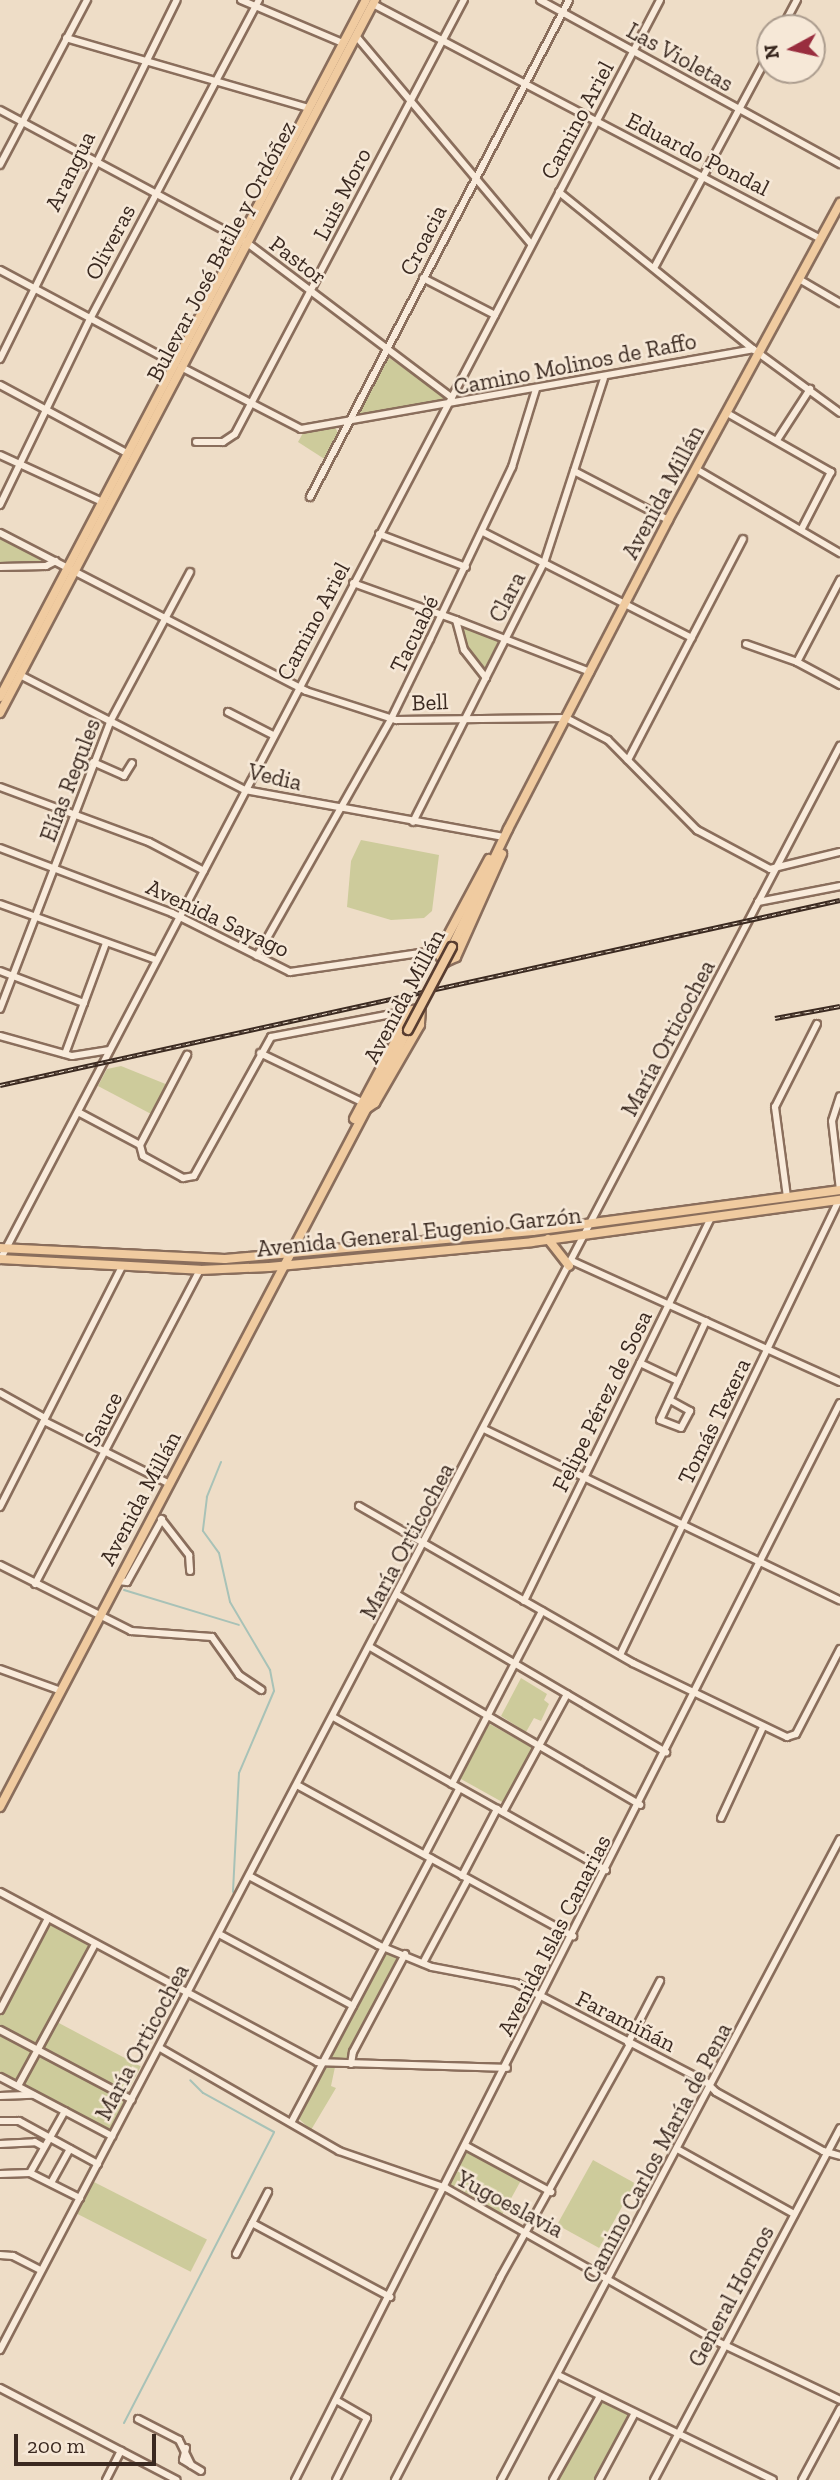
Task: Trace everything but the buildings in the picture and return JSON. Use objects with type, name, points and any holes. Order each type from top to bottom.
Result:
[{"type":"main road","name":"Bulevar José Batlle y Ordóñez","points":[[0,697],[71,568],[243,240],[356,36],[371,1]]},
{"type":"main road","name":"Bulevar José Batlle y Ordóñez","points":[[243,240],[308,108],[343,43],[371,1]]},
{"type":"main road","name":"Avenida Millán","points":[[0,1807],[118,1581],[158,1516],[170,1484],[363,1106],[408,1030],[452,947],[505,835],[668,520],[727,413],[757,351],[840,203]]},
{"type":"main road","name":"Bulevar José Batlle y Ordóñez","points":[[97,519],[102,502],[127,453],[177,365]]},
{"type":"main road","name":"Bulevar José Batlle y Ordóñez","points":[[0,713],[71,568]]},
{"type":"main road","points":[[505,835],[492,884],[456,957],[448,962],[435,953],[505,835]]},
{"type":"main road","points":[[412,1010],[423,1012],[420,1026],[375,1103],[363,1106],[412,1010]]},
{"type":"main road","name":"Avenida General Eugenio Garzón","points":[[3,1248],[201,1260],[289,1254],[590,1223],[840,1190]]},
{"type":"main road","name":"Avenida General Eugenio Garzón","points":[[0,1259],[200,1270],[283,1265],[548,1240],[839,1200]]},
{"type":"main road","points":[[548,1240],[571,1264]]},
{"type":"street","points":[[0,165],[87,0]]},
{"type":"street","name":"Arangua","points":[[0,359],[94,160],[177,0]]},
{"type":"street","points":[[241,0],[257,4],[343,43]]},
{"type":"street","name":"Luis Moro","points":[[196,442],[230,440],[312,291],[464,0]]},
{"type":"street","name":"Las Violetas","points":[[540,0],[840,164]]},
{"type":"street","name":"Croacia","points":[[310,497],[569,0]]},
{"type":"street","name":"Camino Ariel","points":[[0,1259],[3,1248],[78,1112],[660,0]]},
{"type":"street","name":"Eduardo Pondal","points":[[371,1],[821,239]]},
{"type":"street","name":"Oliveras","points":[[0,505],[90,319],[257,4]]},
{"type":"street","points":[[356,36],[531,244]]},
{"type":"street","points":[[66,38],[308,108]]},
{"type":"street","points":[[654,268],[706,178],[756,79]]},
{"type":"street","name":"Pastor","points":[[0,110],[243,240],[452,398]]},
{"type":"street","points":[[559,192],[757,351],[840,413]]},
{"type":"street","points":[[0,270],[251,405]]},
{"type":"street","points":[[423,278],[495,315]]},
{"type":"street","points":[[799,279],[840,303]]},
{"type":"street","name":"Camino Molinos de Raffo","points":[[251,405],[295,429],[757,351]]},
{"type":"street","name":"Clara","points":[[413,822],[544,563],[604,378]]},
{"type":"street","points":[[0,385],[127,453]]},
{"type":"street","name":"Tacuabé","points":[[257,956],[391,719],[442,616],[512,467],[536,389]]},
{"type":"street","points":[[777,440],[810,390]]},
{"type":"street","points":[[727,413],[831,472],[801,530]]},
{"type":"street","points":[[0,455],[102,502]]},
{"type":"street","points":[[696,469],[840,553]]},
{"type":"street","points":[[574,471],[668,520]]},
{"type":"street","points":[[483,532],[692,638]]},
{"type":"street","name":"Bell","points":[[0,533],[298,688],[391,719],[566,718],[604,737],[697,830],[774,871]]},
{"type":"street","points":[[379,534],[466,567]]},
{"type":"street","points":[[628,760],[743,539]]},
{"type":"street","points":[[0,567],[47,566],[56,561]]},
{"type":"street","name":"Elías Regules","points":[[0,1009],[110,722],[190,572]]},
{"type":"street","points":[[797,662],[840,580]]},
{"type":"street","points":[[353,583],[590,672]]},
{"type":"street","points":[[456,620],[464,650],[486,678]]},
{"type":"street","points":[[746,644],[797,662],[840,685]]},
{"type":"street","name":"Vedia","points":[[20,675],[245,790],[413,822],[505,835]]},
{"type":"street","points":[[228,712],[273,736]]},
{"type":"street","name":"María Orticochea","points":[[0,2350],[486,1430],[590,1223],[840,746]]},
{"type":"street","points":[[93,762],[124,776],[132,763]]},
{"type":"street","points":[[0,787],[149,842],[204,871]]},
{"type":"street","name":"Avenida Sayago","points":[[0,848],[180,916],[257,956],[300,973],[435,953]]},
{"type":"street","points":[[774,871],[840,852]]},
{"type":"street","points":[[758,902],[840,886]]},
{"type":"street","points":[[0,904],[156,960]]},
{"type":"street","points":[[65,1054],[106,943]]},
{"type":"street","points":[[0,971],[84,1003]]},
{"type":"street","points":[[187,1055],[140,1145],[141,1155],[183,1178],[195,1175],[260,1053],[274,1035],[412,1010]]},
{"type":"street","points":[[787,1197],[775,1107],[817,1024]]},
{"type":"street","points":[[0,1036],[65,1054],[110,1050]]},
{"type":"street","points":[[260,1053],[363,1106]]},
{"type":"street","points":[[840,1096],[832,1121],[840,1190]]},
{"type":"street","points":[[78,1112],[140,1145]]},
{"type":"street","name":"Tomás Texera","points":[[620,1655],[839,1200]]},
{"type":"street","name":"Felipe Pérez de Sosa","points":[[524,1601],[711,1217]]},
{"type":"street","points":[[571,1264],[669,1304],[840,1382]]},
{"type":"street","points":[[0,1507],[123,1265]]},
{"type":"street","name":"Sauce","points":[[35,1584],[200,1270]]},
{"type":"street","points":[[670,1400],[691,1411],[681,1428],[660,1420],[706,1321]]},
{"type":"street","points":[[640,1363],[678,1381]]},
{"type":"street","points":[[0,1393],[170,1484]]},
{"type":"street","name":"Avenida Islas Canarias","points":[[295,2480],[507,2068],[840,1403]]},
{"type":"street","points":[[486,1430],[840,1600]]},
{"type":"street","points":[[359,1506],[620,1655],[787,1737],[794,1736],[840,1649]]},
{"type":"street","points":[[158,1516],[190,1555],[191,1571]]},
{"type":"street","points":[[0,1565],[99,1618],[145,1635],[212,1637],[239,1675],[261,1690]]},
{"type":"street","points":[[398,1595],[666,1752]]},
{"type":"street","points":[[452,1784],[542,1612]]},
{"type":"street","points":[[370,1647],[640,1805]]},
{"type":"street","points":[[0,1669],[61,1690]]},
{"type":"street","points":[[423,1963],[500,1811],[539,1747],[567,1693]]},
{"type":"street","points":[[333,1717],[606,1870]]},
{"type":"street","points":[[720,1818],[763,1727]]},
{"type":"street","points":[[297,1785],[573,1936]]},
{"type":"street","points":[[292,2121],[384,1947],[460,1789]]},
{"type":"street","name":"Camino Carlos María de Pena","points":[[501,2480],[679,2150],[831,1861],[840,1839]]},
{"type":"street","points":[[831,1861],[840,1857]]},
{"type":"street","name":"Faramiñán","points":[[249,1876],[384,1947],[423,1963],[462,1975],[501,1978],[542,1996],[827,2152],[840,2156]]},
{"type":"street","points":[[0,1892],[323,2063],[507,2068]]},
{"type":"street","points":[[1,2005],[48,1917]]},
{"type":"street","points":[[219,1934],[353,2006]]},
{"type":"street","points":[[18,2086],[95,1944]]},
{"type":"street","points":[[351,2064],[353,2052],[405,1954]]},
{"type":"street","points":[[395,2480],[481,2314],[551,2192],[660,1981]]},
{"type":"street","points":[[0,2030],[132,2100]]},
{"type":"street","name":"Yugoeslavia","points":[[159,2048],[346,2154],[446,2188],[527,2231],[724,2346],[840,2400]]},
{"type":"street","points":[[0,2077],[112,2136]]},
{"type":"street","points":[[0,2096],[34,2095]]},
{"type":"street","points":[[30,2173],[65,2111]]},
{"type":"street","points":[[0,2122],[19,2121],[98,2164]]},
{"type":"street","name":"General Hornos","points":[[654,2480],[840,2128]]},
{"type":"street","points":[[0,2144],[35,2142],[44,2147]]},
{"type":"street","points":[[466,2146],[551,2192]]},
{"type":"street","points":[[51,2183],[70,2149]]},
{"type":"street","points":[[679,2150],[794,2214]]},
{"type":"street","points":[[0,2174],[30,2173],[80,2198]]},
{"type":"street","points":[[236,2254],[268,2192]]},
{"type":"street","points":[[252,2223],[390,2297]]},
{"type":"street","points":[[0,2255],[13,2256],[41,2270]]},
{"type":"street","points":[[558,2375],[773,2480]]},
{"type":"street","points":[[0,2388],[177,2480]]},
{"type":"street","points":[[552,2480],[600,2396]]},
{"type":"street","points":[[336,2480],[367,2418],[337,2400]]},
{"type":"street","points":[[802,2480],[840,2409]]},
{"type":"street","points":[[599,2480],[635,2413]]},
{"type":"street","points":[[138,2419],[179,2440],[186,2448],[191,2465],[201,2471]]},
{"type":"street","points":[[106,2480],[121,2451]]},
{"type":"shaded area","points":[[388,357],[443,396],[445,401],[358,415]]},
{"type":"shaded area","points":[[335,427],[339,435],[326,460],[298,442],[303,433]]},
{"type":"shaded area","points":[[0,536],[41,557],[40,563],[0,565]]},
{"type":"shaded area","points":[[463,628],[498,641],[487,669],[482,669],[467,649]]},
{"type":"shaded area","points":[[361,840],[439,855],[432,911],[424,918],[391,920],[347,907],[351,861]]},
{"type":"shaded area","points":[[121,1066],[168,1085],[153,1115],[98,1086],[107,1069]]},
{"type":"shaded area","points":[[521,1678],[547,1694],[544,1700],[549,1704],[541,1721],[534,1718],[526,1732],[501,1716]]},
{"type":"shaded area","points":[[486,1722],[535,1749],[505,1803],[456,1776]]},
{"type":"shaded area","points":[[51,1923],[90,1947],[35,2045],[0,2028],[0,2015]]},
{"type":"shaded area","points":[[384,1954],[401,1957],[348,2062],[327,2061]]},
{"type":"shaded area","points":[[57,2022],[141,2067],[127,2093],[43,2048]]},
{"type":"shaded area","points":[[0,2033],[32,2050],[18,2081],[0,2075]]},
{"type":"shaded area","points":[[41,2056],[123,2099],[125,2104],[113,2129],[107,2131],[26,2088],[23,2081]]},
{"type":"shaded area","points":[[335,2067],[331,2086],[336,2088],[311,2130],[297,2117],[323,2068]]},
{"type":"shaded area","points":[[467,2150],[521,2180],[502,2214],[448,2184]]},
{"type":"shaded area","points":[[593,2160],[635,2183],[599,2248],[557,2225]]},
{"type":"shaded area","points":[[92,2181],[207,2240],[191,2272],[76,2213]]},
{"type":"shaded area","points":[[603,2400],[630,2415],[596,2480],[555,2480]]},
{"type":"waterway","points":[[221,1462],[207,1497],[203,1531],[219,1553],[230,1602],[270,1670],[274,1691],[239,1773],[233,1892]]},
{"type":"waterway","points":[[124,1590],[239,1625]]},
{"type":"waterway","points":[[124,2423],[274,2132],[203,2093],[190,2080]]},
{"type":"railway","points":[[0,1085],[840,900]]},
{"type":"railway","points":[[775,1018],[840,1006]]}]
